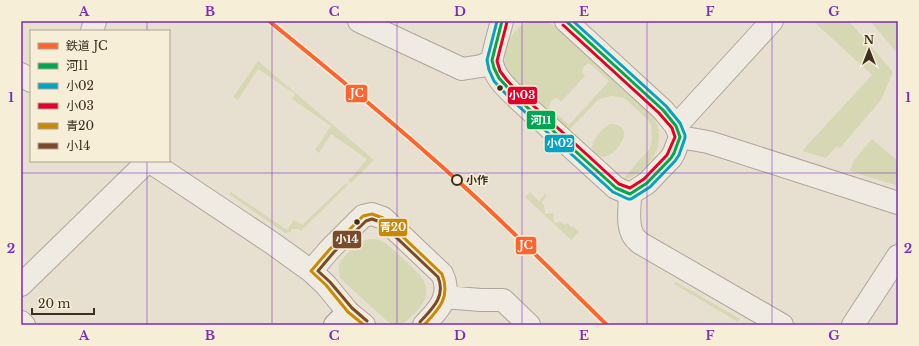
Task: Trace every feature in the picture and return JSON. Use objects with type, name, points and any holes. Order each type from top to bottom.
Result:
[{"type":"street","points":[[359,21],[462,69],[481,66],[491,62]]},
{"type":"street","points":[[630,194],[647,183],[671,158],[678,131],[772,21]]},
{"type":"street","points":[[503,22],[491,62],[499,79],[517,98],[616,188],[630,194]]},
{"type":"street","points":[[569,22],[663,110],[678,131],[898,203]]},
{"type":"street","points":[[21,74],[30,80]]},
{"type":"street","points":[[21,285],[147,162]]},
{"type":"street","points":[[150,162],[272,243],[311,271],[326,285],[349,321]]},
{"type":"street","points":[[630,194],[630,226],[632,233],[640,243],[782,325]]},
{"type":"street","points":[[311,271],[330,249],[363,216],[372,214],[383,218],[442,274],[446,284],[444,297],[439,308],[424,325]]},
{"type":"street","points":[[853,325],[898,256]]},
{"type":"street","points":[[444,297],[504,300],[529,325]]},
{"type":"street","points":[[21,322],[24,325]]},
{"type":"green space","points":[[530,21],[545,21],[552,24],[651,114],[657,124],[659,134],[658,144],[650,162],[642,170],[634,176],[624,180],[623,179],[650,148],[652,140],[651,125],[648,120],[624,98],[612,96],[599,99],[569,130],[515,81],[507,71],[505,64],[506,48],[513,34],[524,24]],"holes":[[[589,63],[609,81],[569,125],[549,107],[551,101],[557,98],[561,102],[585,76],[582,72],[584,66]]]},
{"type":"green space","points":[[813,21],[849,21],[893,72],[881,100],[840,148],[837,146],[826,158],[802,151],[872,75]]},
{"type":"green space","points":[[870,21],[898,21],[898,54]]},
{"type":"green space","points":[[258,61],[374,160],[351,183],[348,180],[367,159],[331,134],[319,153],[315,150],[331,126],[292,99],[295,94],[258,69],[238,100],[233,97]]},
{"type":"green space","points":[[611,124],[619,126],[623,130],[624,135],[622,141],[613,152],[602,157],[594,153],[592,149],[594,141],[600,132]]},
{"type":"green space","points":[[872,139],[898,161],[898,186],[850,171],[854,160]]},
{"type":"green space","points":[[346,183],[348,185],[301,231],[299,229],[291,229],[291,232],[285,233],[229,194],[231,192],[287,230],[294,220],[302,225]]},
{"type":"green space","points":[[530,192],[539,201],[546,193],[546,197],[541,203],[544,205],[545,214],[553,213],[554,223],[561,222],[565,225],[567,223],[579,232],[571,240],[525,197]]},
{"type":"green space","points":[[370,239],[379,240],[385,243],[420,275],[424,281],[426,287],[425,300],[409,319],[401,324],[388,322],[340,277],[339,268],[342,260],[356,245]]},
{"type":"green space","points":[[676,282],[740,319],[738,322],[674,284]]},
{"type":"rail line","name":"JC","points":[[269,21],[320,62],[421,148],[505,225],[607,325]]},
{"type":"transit line","name":"小02","points":[[497,21],[487,60],[489,70],[494,81],[514,102],[613,192],[631,199],[650,187],[675,161],[679,155],[685,135],[680,123],[666,106],[573,21]]},
{"type":"transit line","name":"河11","points":[[502,21],[492,60],[499,78],[517,98],[616,188],[630,194],[647,183],[671,158],[680,137],[676,126],[663,110],[566,21]]},
{"type":"transit line","name":"小03","points":[[507,22],[497,61],[500,71],[513,87],[619,184],[630,188],[644,179],[667,155],[675,137],[672,128],[659,113],[563,25]]},
{"type":"transit line","name":"青20","points":[[364,325],[348,312],[326,285],[311,271],[330,249],[363,216],[372,214],[383,218],[442,274],[445,289],[442,302],[439,308],[424,325]]},
{"type":"transit line","name":"小14","points":[[367,321],[352,308],[330,282],[318,271],[334,252],[366,221],[372,219],[380,222],[438,277],[440,284],[439,296],[434,307],[420,322]]},
{"type":"place","name":"小作","points":[[457,180]]}]
